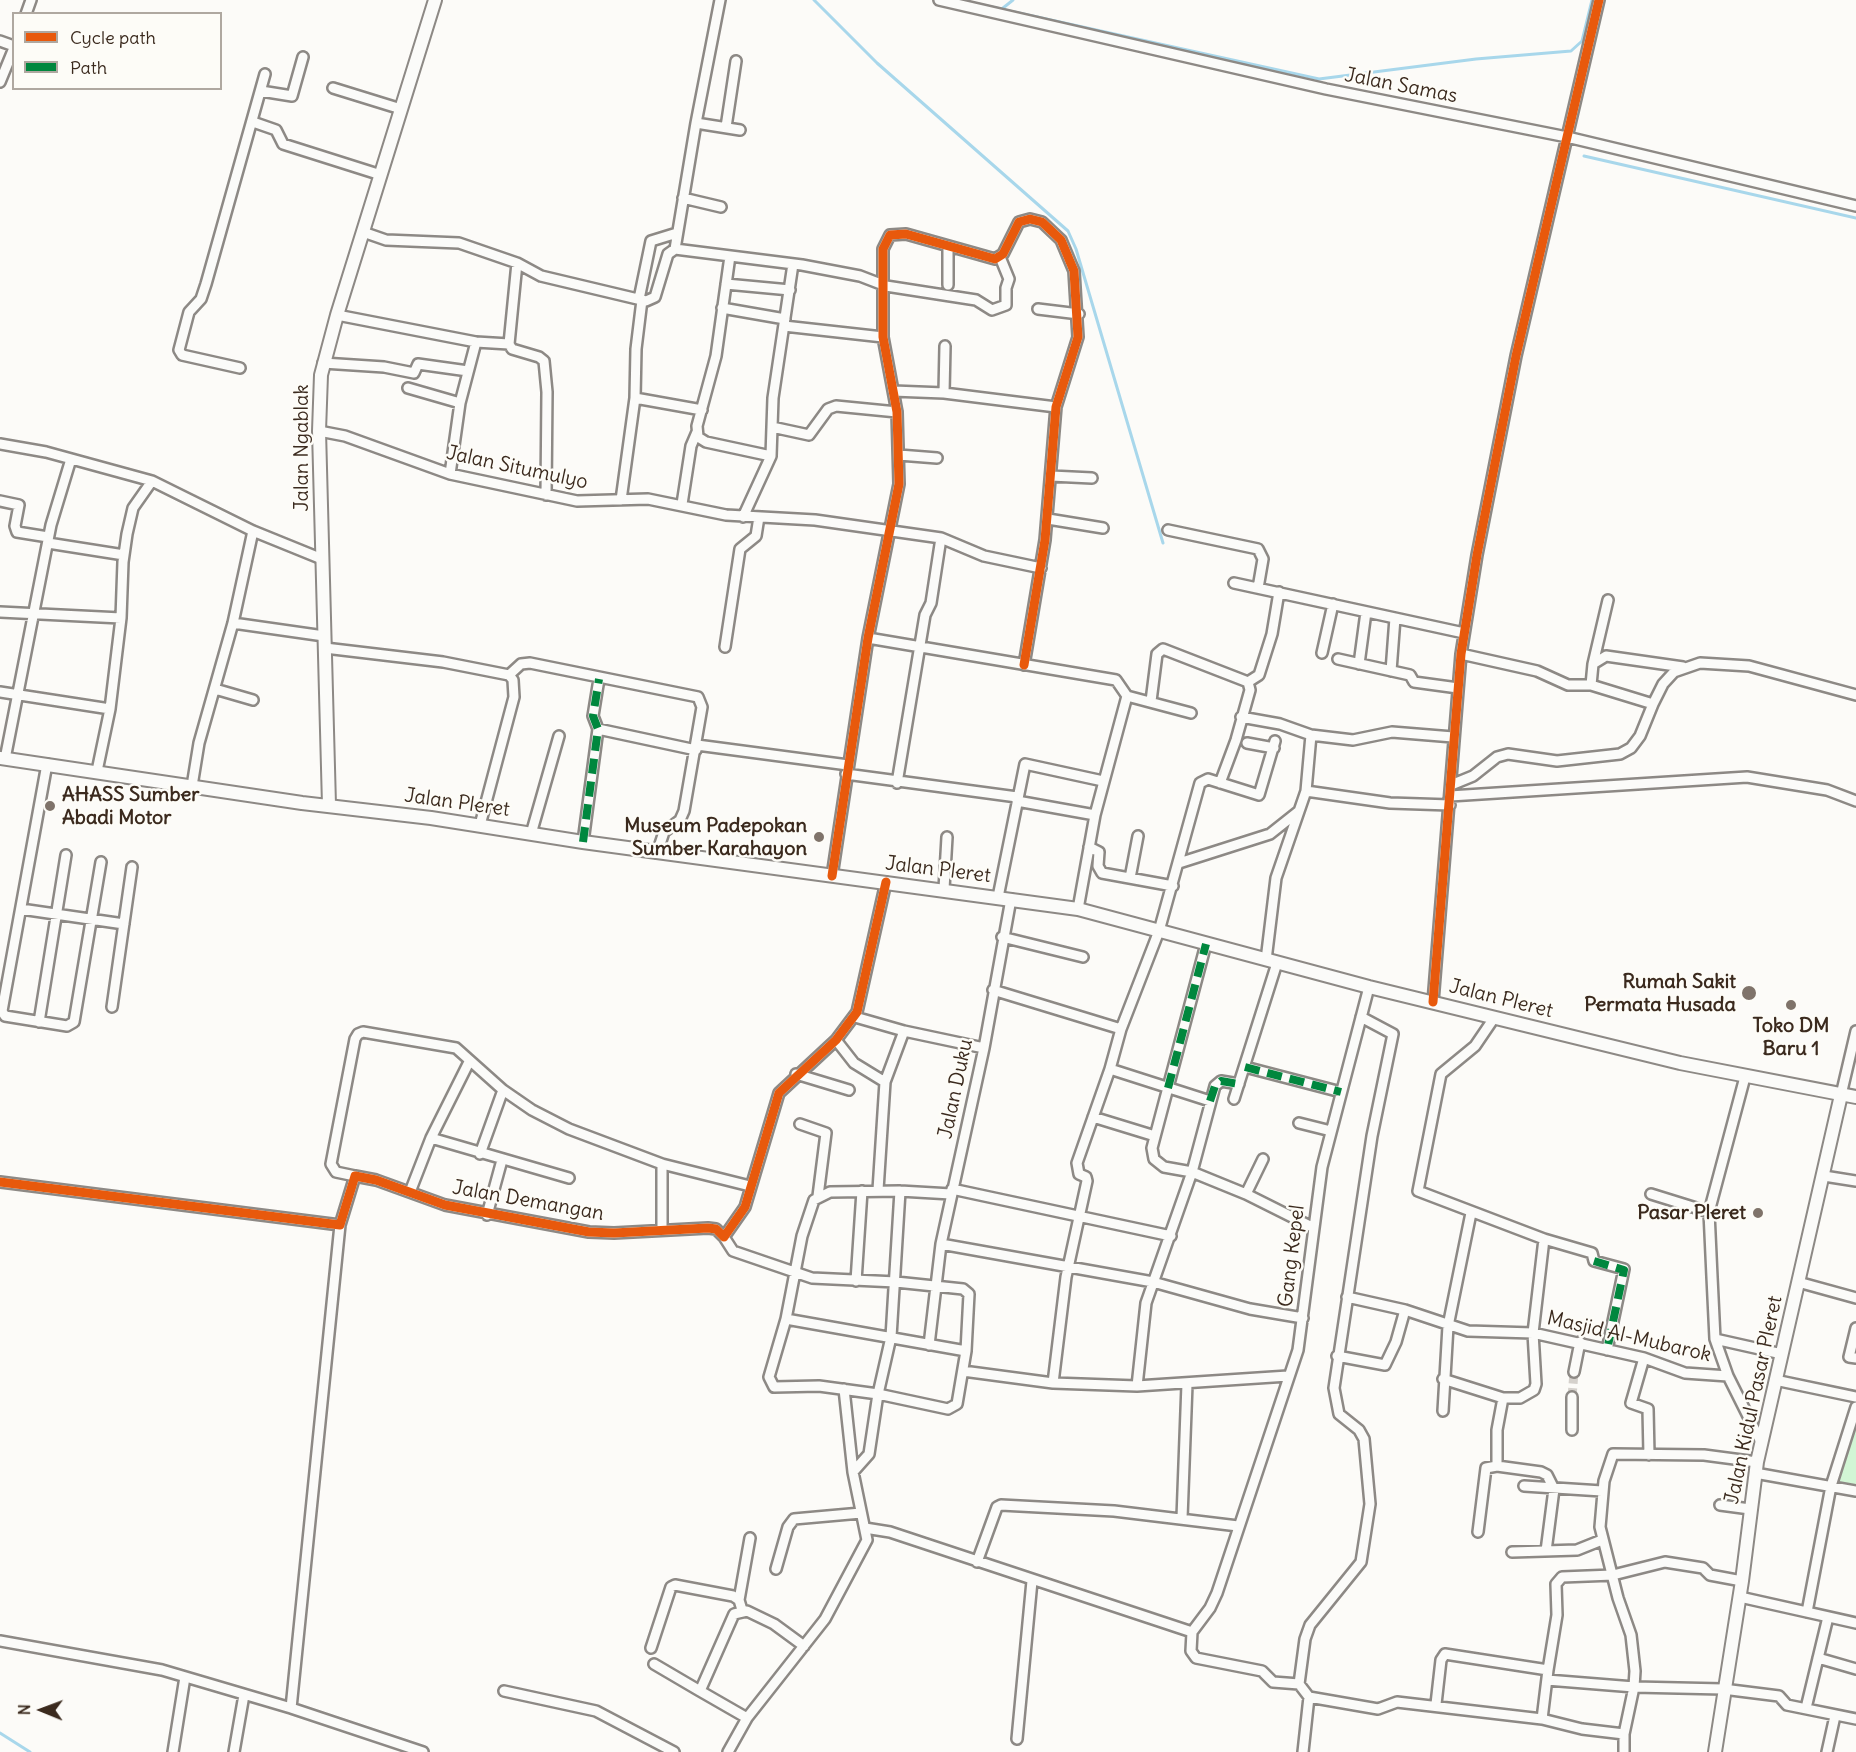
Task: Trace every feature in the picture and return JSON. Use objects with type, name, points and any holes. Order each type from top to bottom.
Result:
[{"type":"main road","name":"Jalan Ngablak","points":[[329,805],[319,393],[323,363],[337,315],[435,0]]},
{"type":"main road","name":"Jalan Pleret","points":[[4,755],[47,764],[98,765],[329,805],[480,825],[657,853],[944,889],[1078,909],[1272,962],[1494,1018],[1745,1077],[1856,1097]]},
{"type":"main road","name":"Jalan Kidul Pasar Pleret","points":[[1715,1752],[1723,1689],[1740,1597],[1756,1467],[1841,1095]]},
{"type":"street","points":[[363,232],[386,240],[459,243],[517,263],[551,279],[641,300],[655,297],[668,254],[675,249],[720,0]]},
{"type":"street","name":"Jalan Samas","points":[[939,0],[1326,89],[1568,137],[1856,206]]},
{"type":"street","points":[[1432,1002],[1461,654],[1482,525],[1514,367],[1599,0]]},
{"type":"street","points":[[0,82],[12,52]]},
{"type":"street","points":[[261,91],[292,96],[303,57]]},
{"type":"street","points":[[726,127],[736,61]]},
{"type":"street","points":[[240,368],[182,355],[179,350],[189,312],[201,299],[206,284],[265,74]]},
{"type":"street","points":[[333,88],[401,109]]},
{"type":"street","points":[[253,122],[276,130],[283,144],[381,175]]},
{"type":"street","points":[[696,123],[740,130]]},
{"type":"street","points":[[683,198],[721,207]]},
{"type":"street","points":[[675,249],[698,254],[716,252],[860,276],[885,286],[976,300],[994,309],[1006,306],[1006,288],[1009,281],[1000,257],[1019,222],[1024,219],[1042,222],[1054,231],[1067,251],[1074,271],[1078,314],[1075,348],[1056,407],[1048,519],[1024,664]]},
{"type":"street","points":[[621,500],[634,398],[641,300],[651,241],[677,233]]},
{"type":"street","points":[[832,876],[868,638],[899,483],[897,412],[883,337],[884,249],[890,235],[906,234],[990,259],[1000,257]]},
{"type":"street","points":[[948,247],[948,285]]},
{"type":"street","points":[[682,504],[692,446],[716,356],[730,256]]},
{"type":"street","points":[[517,263],[509,344],[512,349],[539,357],[544,361],[547,392],[546,495]]},
{"type":"street","points":[[743,517],[771,456],[771,427],[793,264]]},
{"type":"street","points":[[726,284],[790,290]]},
{"type":"street","points":[[722,308],[784,323],[883,337]]},
{"type":"street","points":[[1038,309],[1078,314]]},
{"type":"street","points":[[337,315],[476,342],[509,344]]},
{"type":"street","points":[[450,474],[460,403],[476,342]]},
{"type":"street","points":[[944,393],[945,346]]},
{"type":"street","points":[[323,363],[384,367],[414,373],[418,364],[468,371]]},
{"type":"street","points":[[408,388],[460,403]]},
{"type":"street","points":[[894,391],[944,393],[1056,407]]},
{"type":"street","points":[[634,398],[702,410]]},
{"type":"street","points":[[771,427],[809,435],[828,409],[836,406],[897,412]]},
{"type":"street","name":"Jalan Situmulyo","points":[[319,431],[345,436],[450,474],[546,495],[584,502],[648,498],[743,517],[815,520],[941,538],[984,556],[1041,568]]},
{"type":"street","points":[[697,432],[698,436],[706,442],[771,456]]},
{"type":"street","points":[[0,444],[71,459],[152,481],[253,531],[322,559]]},
{"type":"street","points":[[898,455],[937,458]]},
{"type":"street","points":[[4,755],[32,613],[38,600],[48,540],[71,459]]},
{"type":"street","points":[[1051,476],[1092,478]]},
{"type":"street","points":[[98,765],[110,709],[121,618],[124,555],[133,508],[152,481]]},
{"type":"street","points":[[0,501],[19,505],[15,526],[17,532],[124,555]]},
{"type":"street","points":[[725,647],[740,549],[756,536],[759,518]]},
{"type":"street","points":[[1048,519],[1103,528]]},
{"type":"street","points":[[1168,530],[1258,549],[1263,559],[1258,588]]},
{"type":"street","points":[[192,781],[233,623],[253,531]]},
{"type":"street","points":[[897,783],[926,610],[931,603],[941,538]]},
{"type":"street","points":[[1234,583],[1464,633]]},
{"type":"street","points":[[1248,682],[1259,675],[1272,634],[1279,592]]},
{"type":"street","points":[[1591,684],[1593,664],[1608,600]]},
{"type":"street","points":[[1322,653],[1333,604]]},
{"type":"street","points":[[0,612],[121,618]]},
{"type":"street","points":[[1359,664],[1366,612]]},
{"type":"street","points":[[1391,671],[1395,618]]},
{"type":"street","points":[[233,623],[508,675],[513,680],[514,696],[480,825]]},
{"type":"street","points":[[868,638],[1116,680],[1127,696],[1151,700],[1191,713]]},
{"type":"street","points":[[1151,700],[1157,654],[1163,649],[1248,682]]},
{"type":"street","points":[[1461,654],[1537,671],[1568,685],[1591,684],[1653,704]]},
{"type":"street","points":[[1593,664],[1606,656],[1683,667]]},
{"type":"street","points":[[1338,659],[1410,675],[1414,682],[1458,688]]},
{"type":"street","points":[[508,675],[521,664],[530,663],[599,679],[694,694],[698,697],[702,707],[684,811],[680,820],[664,832],[657,853]]},
{"type":"street","points":[[1451,784],[1473,776],[1497,757],[1508,754],[1557,761],[1620,754],[1631,748],[1640,736],[1667,678],[1683,667],[1700,663],[1749,666],[1856,695]]},
{"type":"street","points":[[583,842],[598,729],[593,716],[599,679]]},
{"type":"street","points":[[1220,783],[1236,740],[1250,690],[1248,682]]},
{"type":"street","points":[[215,689],[253,700]]},
{"type":"street","points":[[0,692],[110,709]]},
{"type":"street","points":[[1078,909],[1095,815],[1127,696]]},
{"type":"street","points":[[1241,717],[1280,724],[1311,735],[1353,740],[1392,732],[1453,737]]},
{"type":"street","points":[[598,729],[696,748],[847,770],[897,783],[1017,799],[1095,815]]},
{"type":"street","points":[[1234,1099],[1272,962],[1274,885],[1306,791],[1311,735]]},
{"type":"street","points":[[531,834],[559,736]]},
{"type":"street","points":[[1053,1383],[1069,1267],[1087,1181],[1086,1177],[1079,1173],[1077,1163],[1110,1069],[1121,1029],[1159,931],[1200,783],[1207,779],[1260,795],[1275,744],[1247,742]]},
{"type":"street","points":[[47,764],[2,1011],[5,1016],[67,1026],[74,1022],[101,862]]},
{"type":"street","points":[[998,897],[1026,764],[1103,781]]},
{"type":"street","points":[[1306,791],[1390,803],[1450,801],[1748,777],[1827,790],[1856,801]]},
{"type":"street","points":[[1179,863],[1270,834],[1301,809]]},
{"type":"street","points":[[1130,878],[1138,836]]},
{"type":"street","points":[[944,889],[947,837]]},
{"type":"street","points":[[1089,847],[1099,852],[1098,866],[1102,873],[1173,886]]},
{"type":"street","points":[[39,1022],[66,855]]},
{"type":"street","points":[[112,1007],[132,867]]},
{"type":"street","points":[[800,1124],[826,1133],[818,1196],[810,1206],[795,1274],[786,1319],[771,1367],[770,1385],[778,1388],[819,1386],[844,1389],[951,1409],[957,1404],[963,1371],[969,1294],[963,1290],[936,1286],[812,1278],[795,1274],[733,1251],[724,1237],[742,1214],[777,1098],[796,1074],[836,1040],[855,1017],[863,995],[886,882]]},
{"type":"street","name":"Jalan Duku","points":[[929,1345],[941,1244],[984,1048],[1002,937],[1011,899]]},
{"type":"street","points":[[21,909],[124,924]]},
{"type":"street","points":[[1002,937],[1083,957]]},
{"type":"street","points":[[1206,944],[1152,1148],[1156,1163],[1164,1167],[1192,1172],[1246,1194],[1314,1228]]},
{"type":"street","name":"Gang Kepel","points":[[1192,1632],[1214,1601],[1298,1350],[1322,1167],[1369,987]]},
{"type":"street","points":[[993,990],[1121,1029]]},
{"type":"street","points":[[855,1017],[904,1031],[984,1048]]},
{"type":"street","points":[[1360,1017],[1393,1034],[1372,1136],[1337,1356],[1335,1400],[1341,1418],[1359,1430],[1364,1439],[1370,1504],[1361,1562],[1310,1625],[1305,1639],[1299,1684],[1309,1697],[1378,1710],[1397,1702],[1436,1704],[1542,1719],[1582,1729],[1624,1734]]},
{"type":"street","points":[[1494,1018],[1475,1046],[1441,1074],[1418,1189],[1421,1194],[1544,1239],[1592,1253],[1594,1261],[1624,1269],[1607,1350]]},
{"type":"street","points":[[878,1190],[885,1082],[904,1031]]},
{"type":"street","points":[[1841,1095],[1856,1031]]},
{"type":"street","name":"Jalan Demangan","points":[[469,1062],[462,1053],[452,1047],[363,1032],[358,1034],[331,1164],[336,1172],[375,1180],[437,1203],[487,1215],[589,1232],[614,1233],[708,1228],[719,1231],[724,1237]]},
{"type":"street","points":[[836,1040],[854,1063],[885,1082]]},
{"type":"street","points":[[410,1192],[430,1138],[469,1062],[532,1110],[569,1129],[662,1164],[750,1186]]},
{"type":"street","points":[[1245,1066],[1341,1092]]},
{"type":"street","points":[[1110,1069],[1210,1101]]},
{"type":"street","points":[[796,1074],[849,1090]]},
{"type":"street","points":[[1745,1077],[1709,1212],[1715,1340],[1728,1376],[1761,1442]]},
{"type":"street","points":[[1137,1386],[1146,1303],[1192,1172],[1215,1086],[1221,1081],[1239,1084]]},
{"type":"street","points":[[480,1154],[503,1089]]},
{"type":"street","points":[[1093,1117],[1155,1136]]},
{"type":"street","points":[[1299,1123],[1331,1131]]},
{"type":"street","points":[[430,1138],[569,1178]]},
{"type":"street","points":[[1246,1194],[1263,1159]]},
{"type":"street","points":[[487,1215],[502,1160]]},
{"type":"street","points":[[662,1164],[662,1229]]},
{"type":"street","points":[[291,1708],[340,1225],[355,1176]]},
{"type":"street","points":[[1824,1176],[1856,1181]]},
{"type":"street","points":[[0,1182],[340,1225]]},
{"type":"street","points":[[818,1196],[830,1192],[878,1190],[952,1192],[1081,1216],[1171,1236]]},
{"type":"street","points":[[856,1281],[862,1191]]},
{"type":"street","points":[[854,1472],[869,1454],[878,1394],[891,1337],[900,1191]]},
{"type":"street","points":[[1651,1194],[1709,1212]]},
{"type":"street","points":[[1443,1411],[1443,1379],[1448,1326],[1471,1213]]},
{"type":"street","points":[[1443,1379],[1503,1398],[1520,1398],[1534,1390],[1533,1333],[1544,1239]]},
{"type":"street","points":[[941,1244],[1154,1282],[1250,1309],[1303,1318]]},
{"type":"street","points":[[1798,1282],[1856,1298]]},
{"type":"street","name":"Masjid Al-Mubarok","points":[[1347,1297],[1405,1310],[1468,1331],[1533,1333],[1644,1358],[1685,1374],[1728,1376]]},
{"type":"street","points":[[1337,1356],[1385,1365],[1396,1342],[1405,1310]]},
{"type":"street","points":[[786,1319],[966,1351]]},
{"type":"street","points":[[1856,1328],[1849,1356],[1856,1358]]},
{"type":"street","points":[[1715,1340],[1782,1354]]},
{"type":"street","points":[[1574,1372],[1580,1342]]},
{"type":"street","points":[[1644,1358],[1631,1403],[1648,1409],[1649,1455]]},
{"type":"street","points":[[963,1371],[1053,1383],[1137,1386],[1288,1376]]},
{"type":"street","points":[[1775,1380],[1856,1397]]},
{"type":"street","points":[[1182,1518],[1187,1384]]},
{"type":"street","points":[[728,1752],[747,1718],[825,1619],[867,1540],[854,1472],[844,1389]]},
{"type":"street","points":[[1572,1397],[1572,1430]]},
{"type":"street","points":[[1497,1466],[1497,1430],[1503,1398]]},
{"type":"street","points":[[1807,1612],[1831,1486],[1856,1407]]},
{"type":"street","points":[[1624,1752],[1624,1734],[1634,1687],[1631,1635],[1602,1540],[1602,1491],[1613,1454],[1704,1455],[1856,1491]]},
{"type":"street","points":[[1478,1532],[1484,1470],[1497,1466],[1541,1472],[1547,1475],[1554,1489],[1546,1551]]},
{"type":"street","points":[[1524,1486],[1602,1491]]},
{"type":"street","points":[[1720,1504],[1750,1509]]},
{"type":"street","points":[[977,1562],[997,1507],[1001,1505],[1052,1506],[1182,1518],[1238,1526]]},
{"type":"street","points":[[776,1569],[788,1527],[794,1519],[861,1513]]},
{"type":"street","points":[[866,1528],[890,1532],[1032,1581],[1192,1632],[1191,1651],[1196,1658],[1260,1670],[1273,1682],[1299,1684]]},
{"type":"street","points":[[750,1538],[738,1600],[742,1610],[774,1624],[804,1646]]},
{"type":"street","points":[[1512,1552],[1577,1550],[1602,1540]]},
{"type":"street","points":[[1542,1719],[1557,1616],[1557,1580],[1562,1577],[1613,1575],[1665,1562],[1703,1568],[1710,1575],[1742,1581]]},
{"type":"street","points":[[1017,1739],[1032,1581]]},
{"type":"street","points":[[651,1648],[671,1587],[675,1585],[700,1592],[729,1595],[738,1600]]},
{"type":"street","points":[[1740,1597],[1856,1623]]},
{"type":"street","points":[[700,1691],[734,1614],[742,1610]]},
{"type":"street","points":[[1806,1708],[1828,1617]]},
{"type":"street","points":[[0,1641],[162,1670],[291,1708],[423,1752]]},
{"type":"street","points":[[1436,1704],[1441,1660],[1445,1654],[1548,1675],[1634,1687],[1723,1689],[1779,1696],[1787,1705],[1856,1719]]},
{"type":"street","points":[[1818,1658],[1856,1669]]},
{"type":"street","points":[[654,1664],[747,1718]]},
{"type":"street","points":[[173,1752],[185,1677]]},
{"type":"street","points":[[504,1691],[596,1711],[674,1752]]},
{"type":"street","points":[[234,1752],[244,1695]]},
{"type":"street","points":[[1303,1752],[1309,1697]]},
{"type":"street","points":[[1827,1752],[1836,1716]]},
{"type":"green space","points":[[1856,1426],[1856,1485],[1838,1481]]},
{"type":"waterway","points":[[814,0],[877,63],[1068,231],[1076,249],[1163,543]]},
{"type":"waterway","points":[[960,0],[1319,79],[1476,59],[1571,51],[1582,41],[1592,0]]},
{"type":"waterway","points":[[1003,8],[1013,0]]},
{"type":"waterway","points":[[1584,156],[1856,218]]},
{"type":"waterway","points":[[0,1733],[30,1752]]},
{"type":"tunnel","points":[[1572,1397],[1574,1372]]},
{"type":"marked path","points":[[583,842],[598,729],[593,716],[599,679]]},
{"type":"marked path","points":[[1168,1088],[1206,944]]},
{"type":"marked path","points":[[1245,1067],[1341,1092]]},
{"type":"marked path","points":[[1210,1101],[1215,1086],[1221,1081],[1239,1084]]},
{"type":"marked path","points":[[1594,1261],[1624,1270],[1607,1350]]},
{"type":"cycle path","points":[[1433,1002],[1461,654],[1477,555],[1516,356],[1599,0]]},
{"type":"cycle path","points":[[832,876],[868,638],[899,484],[897,412],[883,337],[883,249],[890,235],[906,234],[995,259],[1003,254],[1019,222],[1030,219],[1042,222],[1061,240],[1074,271],[1078,337],[1056,407],[1045,540],[1024,665]]},
{"type":"cycle path","points":[[0,1182],[340,1225],[355,1176],[376,1180],[445,1205],[589,1232],[614,1233],[708,1228],[716,1229],[724,1237],[745,1207],[779,1093],[836,1040],[857,1012],[886,882]]},
{"type":"place","name":"AHASS Sumber Abadi Motor","points":[[50,806]]},
{"type":"place","name":"Museum Padepokan Sumber Karahayon","points":[[819,837]]},
{"type":"place","name":"Rumah Sakit Permata Husada","points":[[1749,993]]},
{"type":"place","name":"Toko DM Baru 1","points":[[1791,1005]]},
{"type":"place","name":"Pasar Pleret","points":[[1758,1213]]}]
